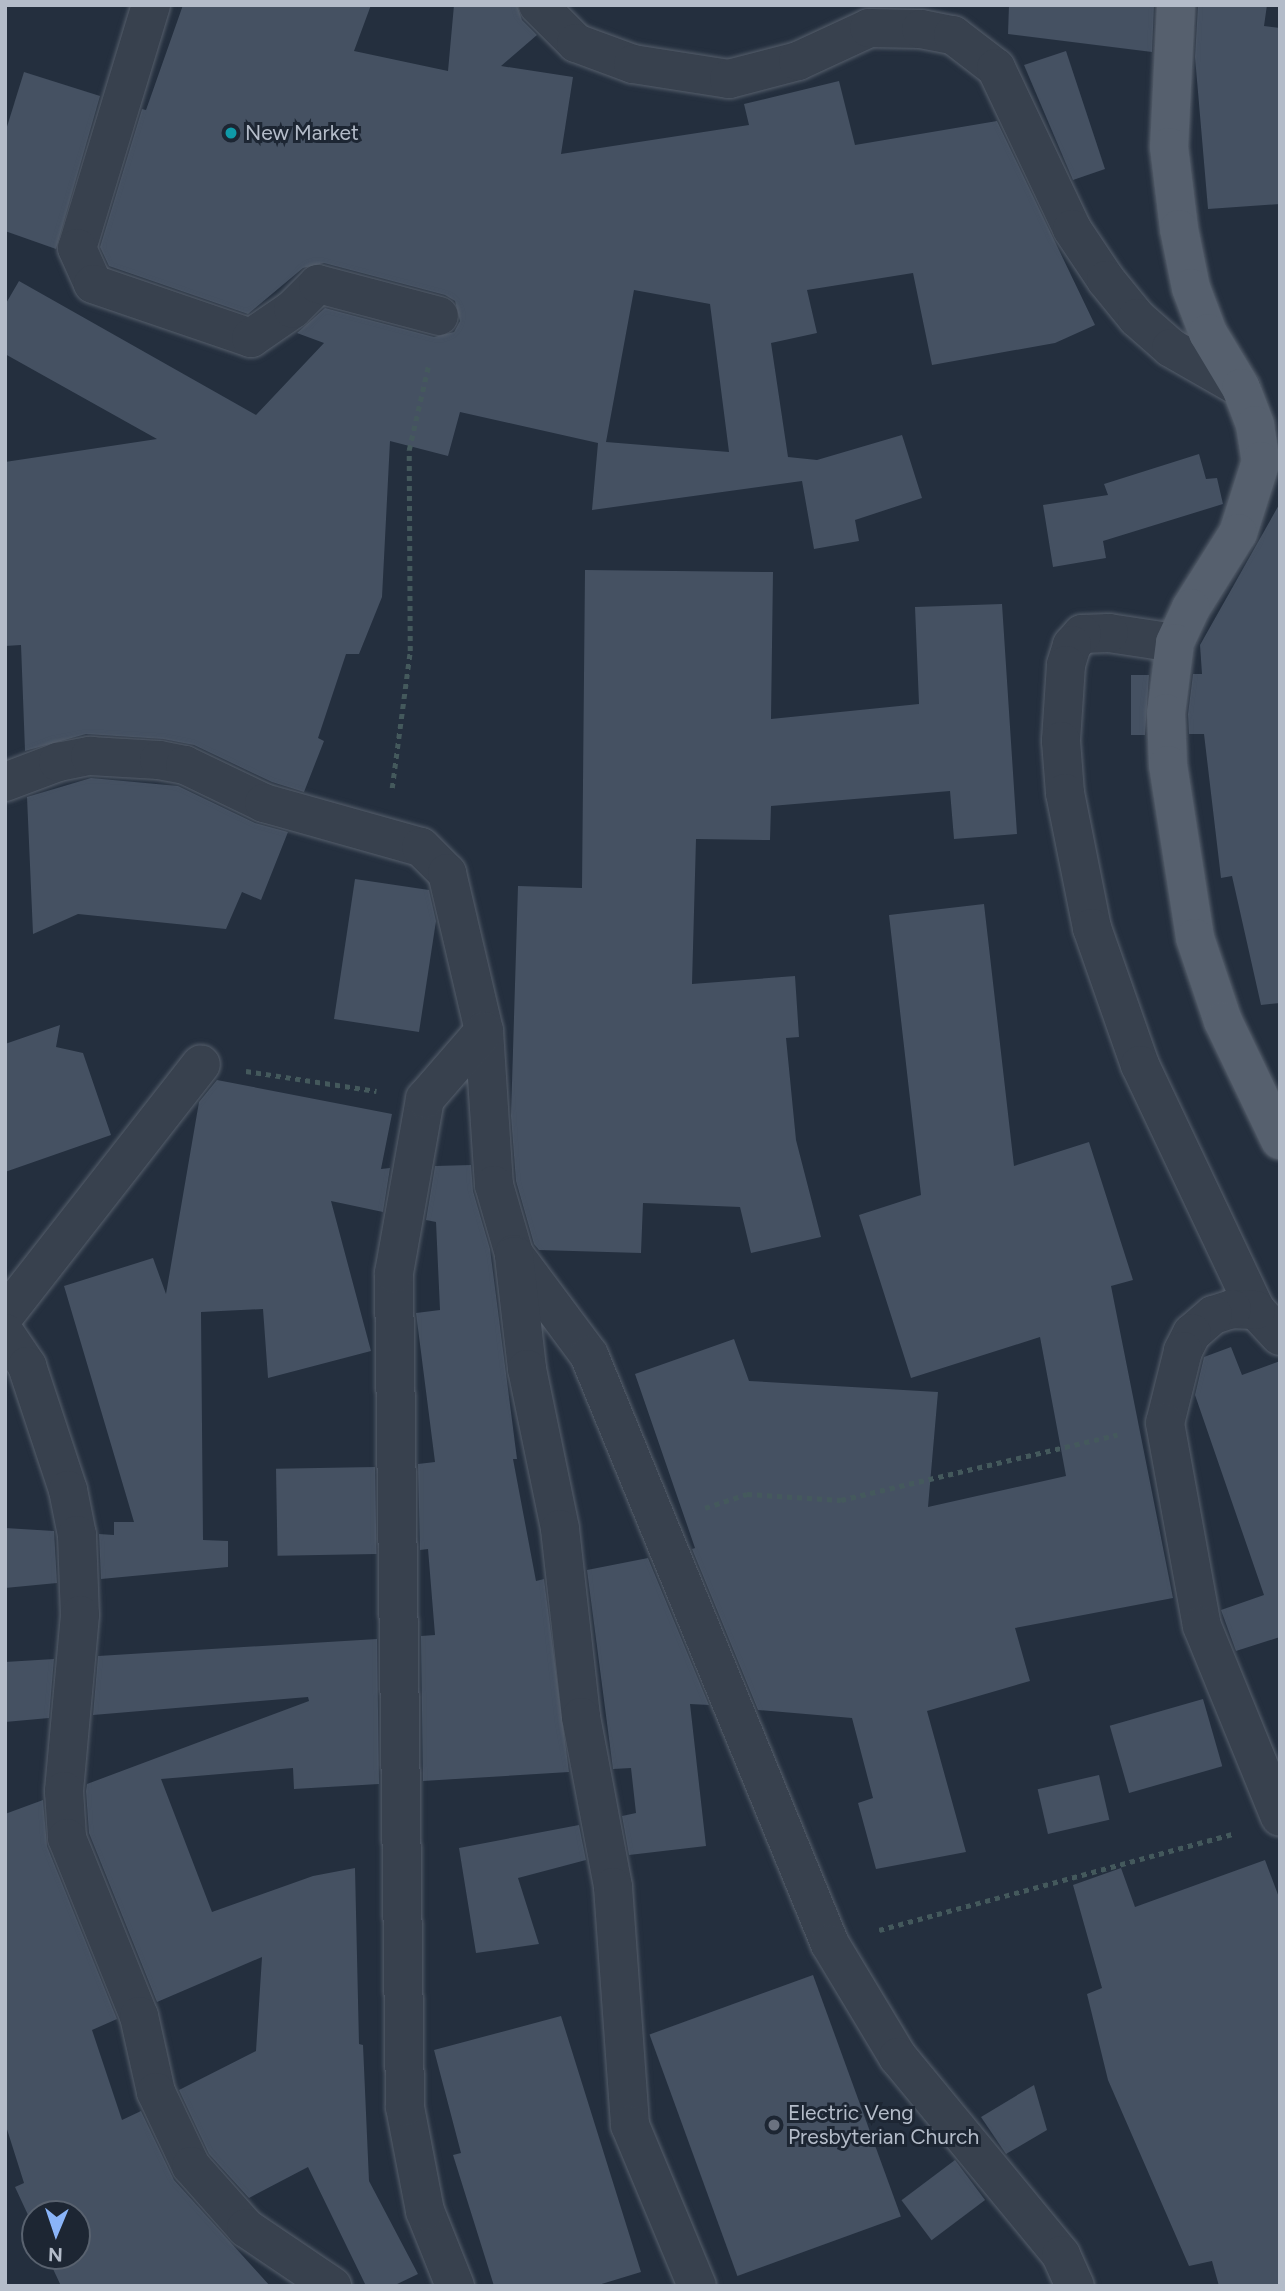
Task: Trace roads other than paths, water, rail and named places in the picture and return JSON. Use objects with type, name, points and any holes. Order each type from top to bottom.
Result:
[{"type":"main road","points":[[1177,5],[1169,147],[1179,229],[1191,288],[1208,333],[1241,388],[1255,425],[1261,461],[1238,533],[1191,608],[1175,643],[1166,713],[1168,765],[1195,938],[1223,1021],[1280,1140]]},
{"type":"street","points":[[151,5],[77,248],[93,284],[251,338],[318,284],[439,316]]},
{"type":"street","points":[[538,5],[576,43],[633,64],[729,79],[797,61],[869,28],[921,29],[953,35],[996,68],[1072,229],[1105,280],[1137,318],[1171,348],[1241,388]]},
{"type":"street","points":[[1175,643],[1109,633],[1082,634],[1072,645],[1066,665],[1060,741],[1065,793],[1092,928],[1140,1065],[1268,1323]]},
{"type":"street","points":[[5,782],[58,762],[90,757],[159,760],[185,765],[264,803],[385,834],[421,847],[447,873],[484,1031],[494,1185],[514,1254],[527,1369],[561,1529],[581,1717],[613,1887],[630,2125],[697,2286]]},
{"type":"street","points":[[455,2286],[425,2211],[405,2107],[394,1273],[425,1099],[484,1031]]},
{"type":"street","points":[[5,1315],[201,1063]]},
{"type":"street","points":[[514,1254],[589,1355],[656,1525],[830,1944],[898,2057],[1061,2255],[1075,2286]]},
{"type":"street","points":[[1268,1323],[1233,1309],[1213,1315],[1192,1333],[1173,1379],[1165,1423],[1202,1626],[1280,1817]]},
{"type":"street","points":[[5,1333],[27,1366],[68,1490],[77,1535],[80,1615],[64,1791],[67,1838],[139,2016],[156,2091],[191,2165],[246,2228],[332,2286]]},
{"type":"place","name":"New Market","points":[[231,133]]},
{"type":"place","name":"Electric Veng Presbyterian Church","points":[[774,2125]]}]
